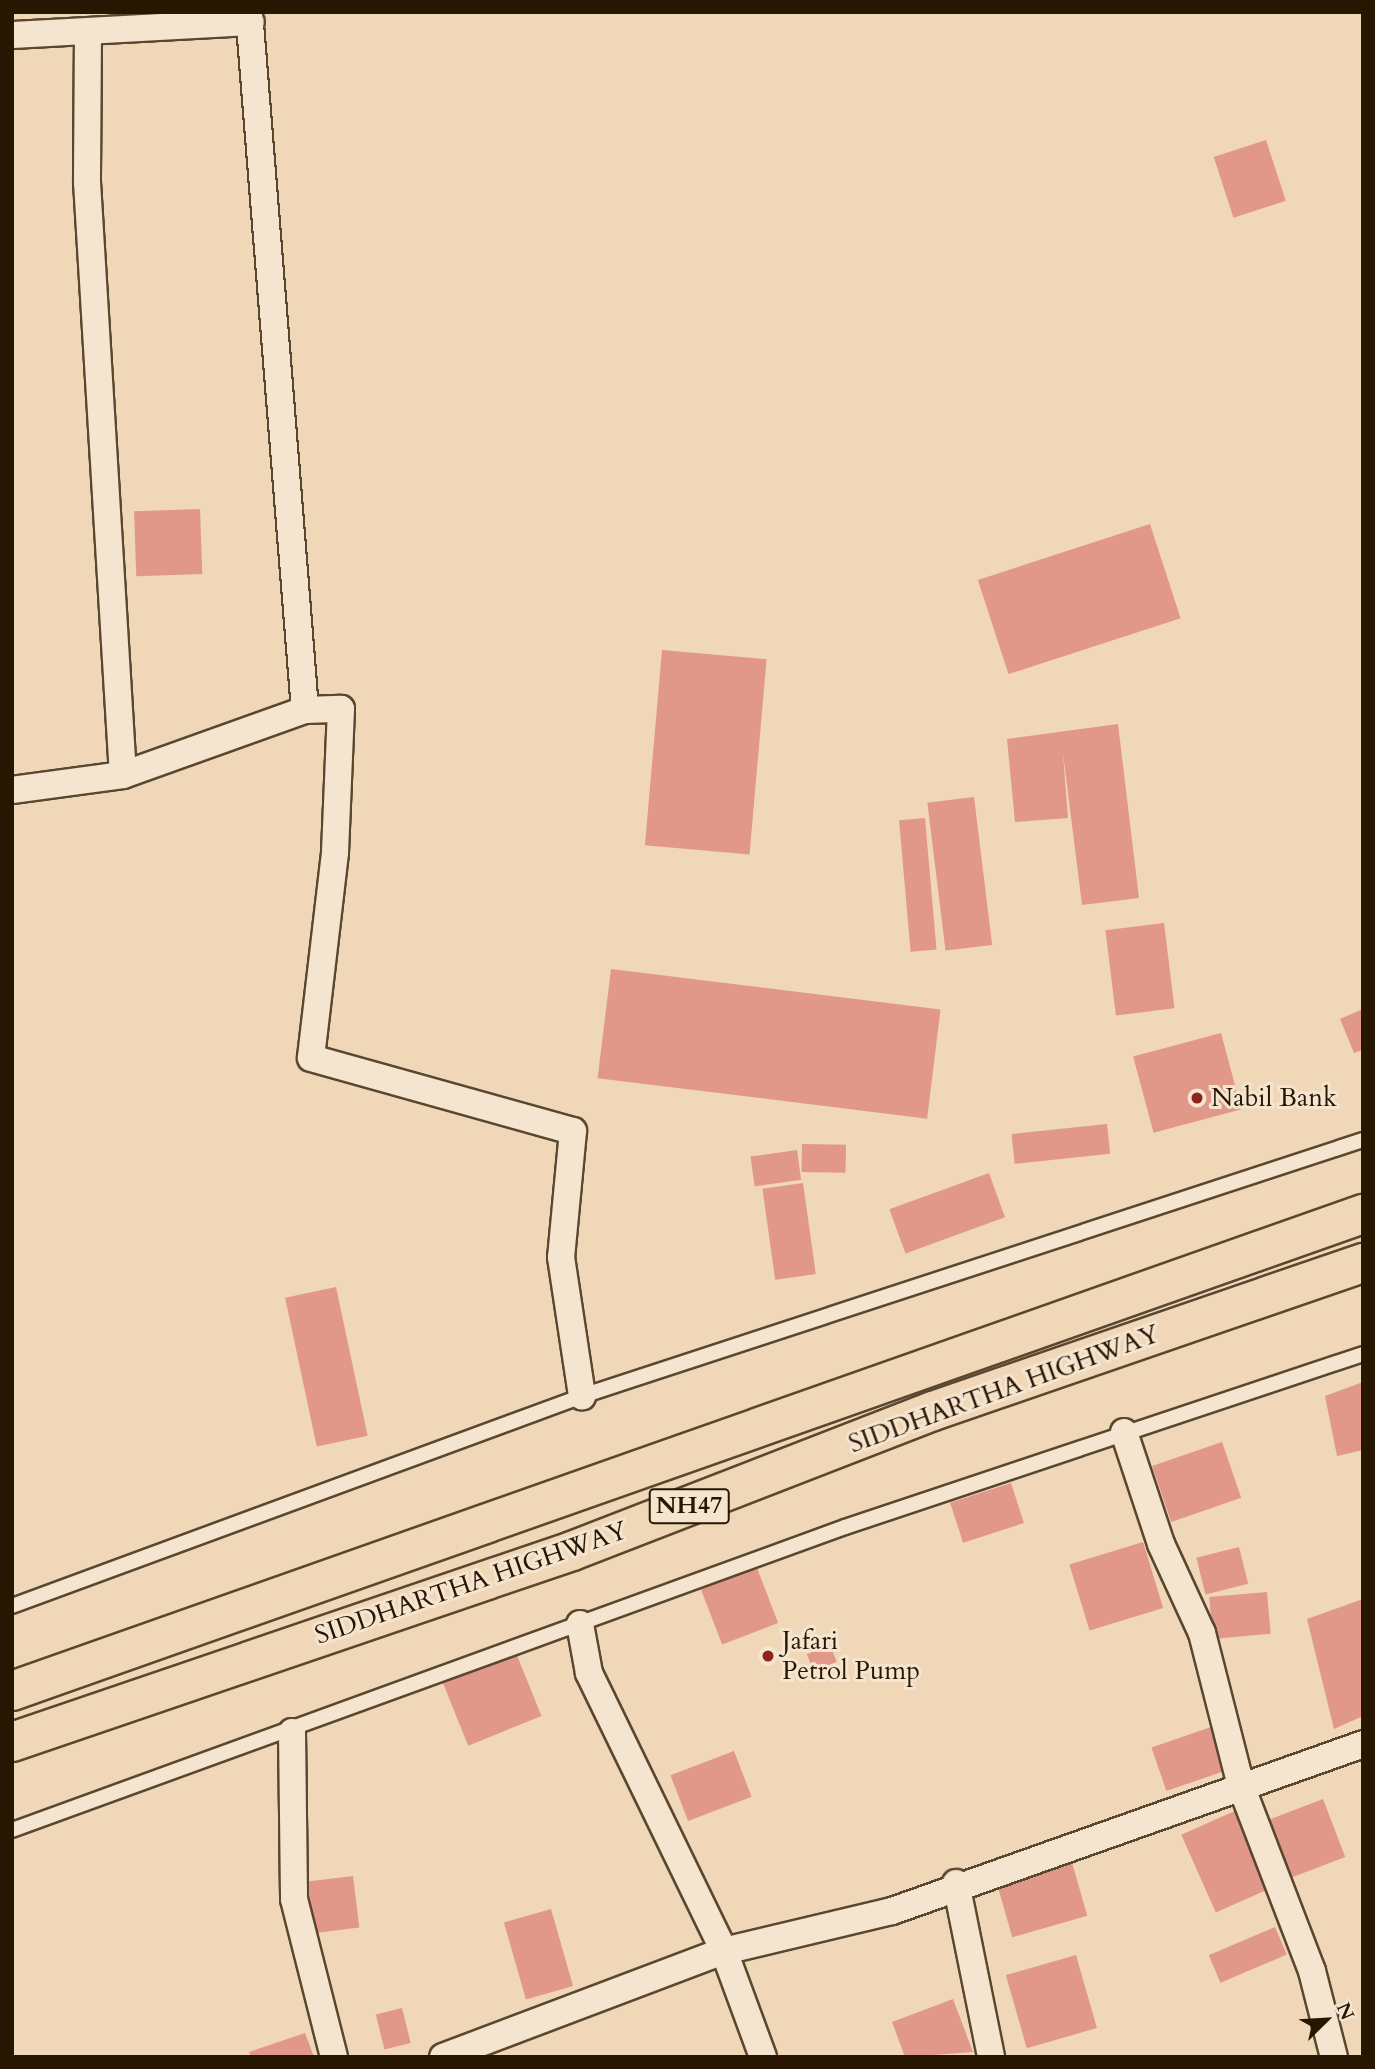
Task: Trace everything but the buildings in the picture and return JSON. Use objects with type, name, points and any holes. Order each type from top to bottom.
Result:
[{"type":"highway","name":"SIDDHARTHA HIGHWAY","points":[[12,1691],[1363,1214]]},
{"type":"highway","name":"SIDDHARTHA HIGHWAY","points":[[12,1742],[572,1551],[933,1411],[1363,1263]]},
{"type":"street","points":[[12,35],[88,32],[250,17],[305,710]]},
{"type":"street","points":[[88,32],[87,182],[123,775]]},
{"type":"street","points":[[12,790],[123,775],[305,710],[341,709],[335,853],[311,1058],[573,1131],[561,1257],[582,1396]]},
{"type":"street","points":[[1124,1432],[1161,1544],[1202,1633],[1241,1786],[1312,1971],[1334,2057]]},
{"type":"street","points":[[580,1624],[589,1673],[724,1951],[764,2057]]},
{"type":"street","points":[[292,1732],[294,1899],[334,2057]]},
{"type":"street","points":[[443,2057],[724,1951],[892,1911],[956,1883],[1363,1744]]},
{"type":"street","points":[[956,1883],[991,2057]]},
{"type":"lane","points":[[12,1606],[582,1396],[1363,1140]]},
{"type":"lane","points":[[12,1830],[292,1732],[580,1624],[1124,1432],[1363,1354]]},
{"type":"place","name":"Nabil Bank","points":[[1197,1098]]},
{"type":"place","name":"Jafari Petrol Pump","points":[[768,1656]]}]
